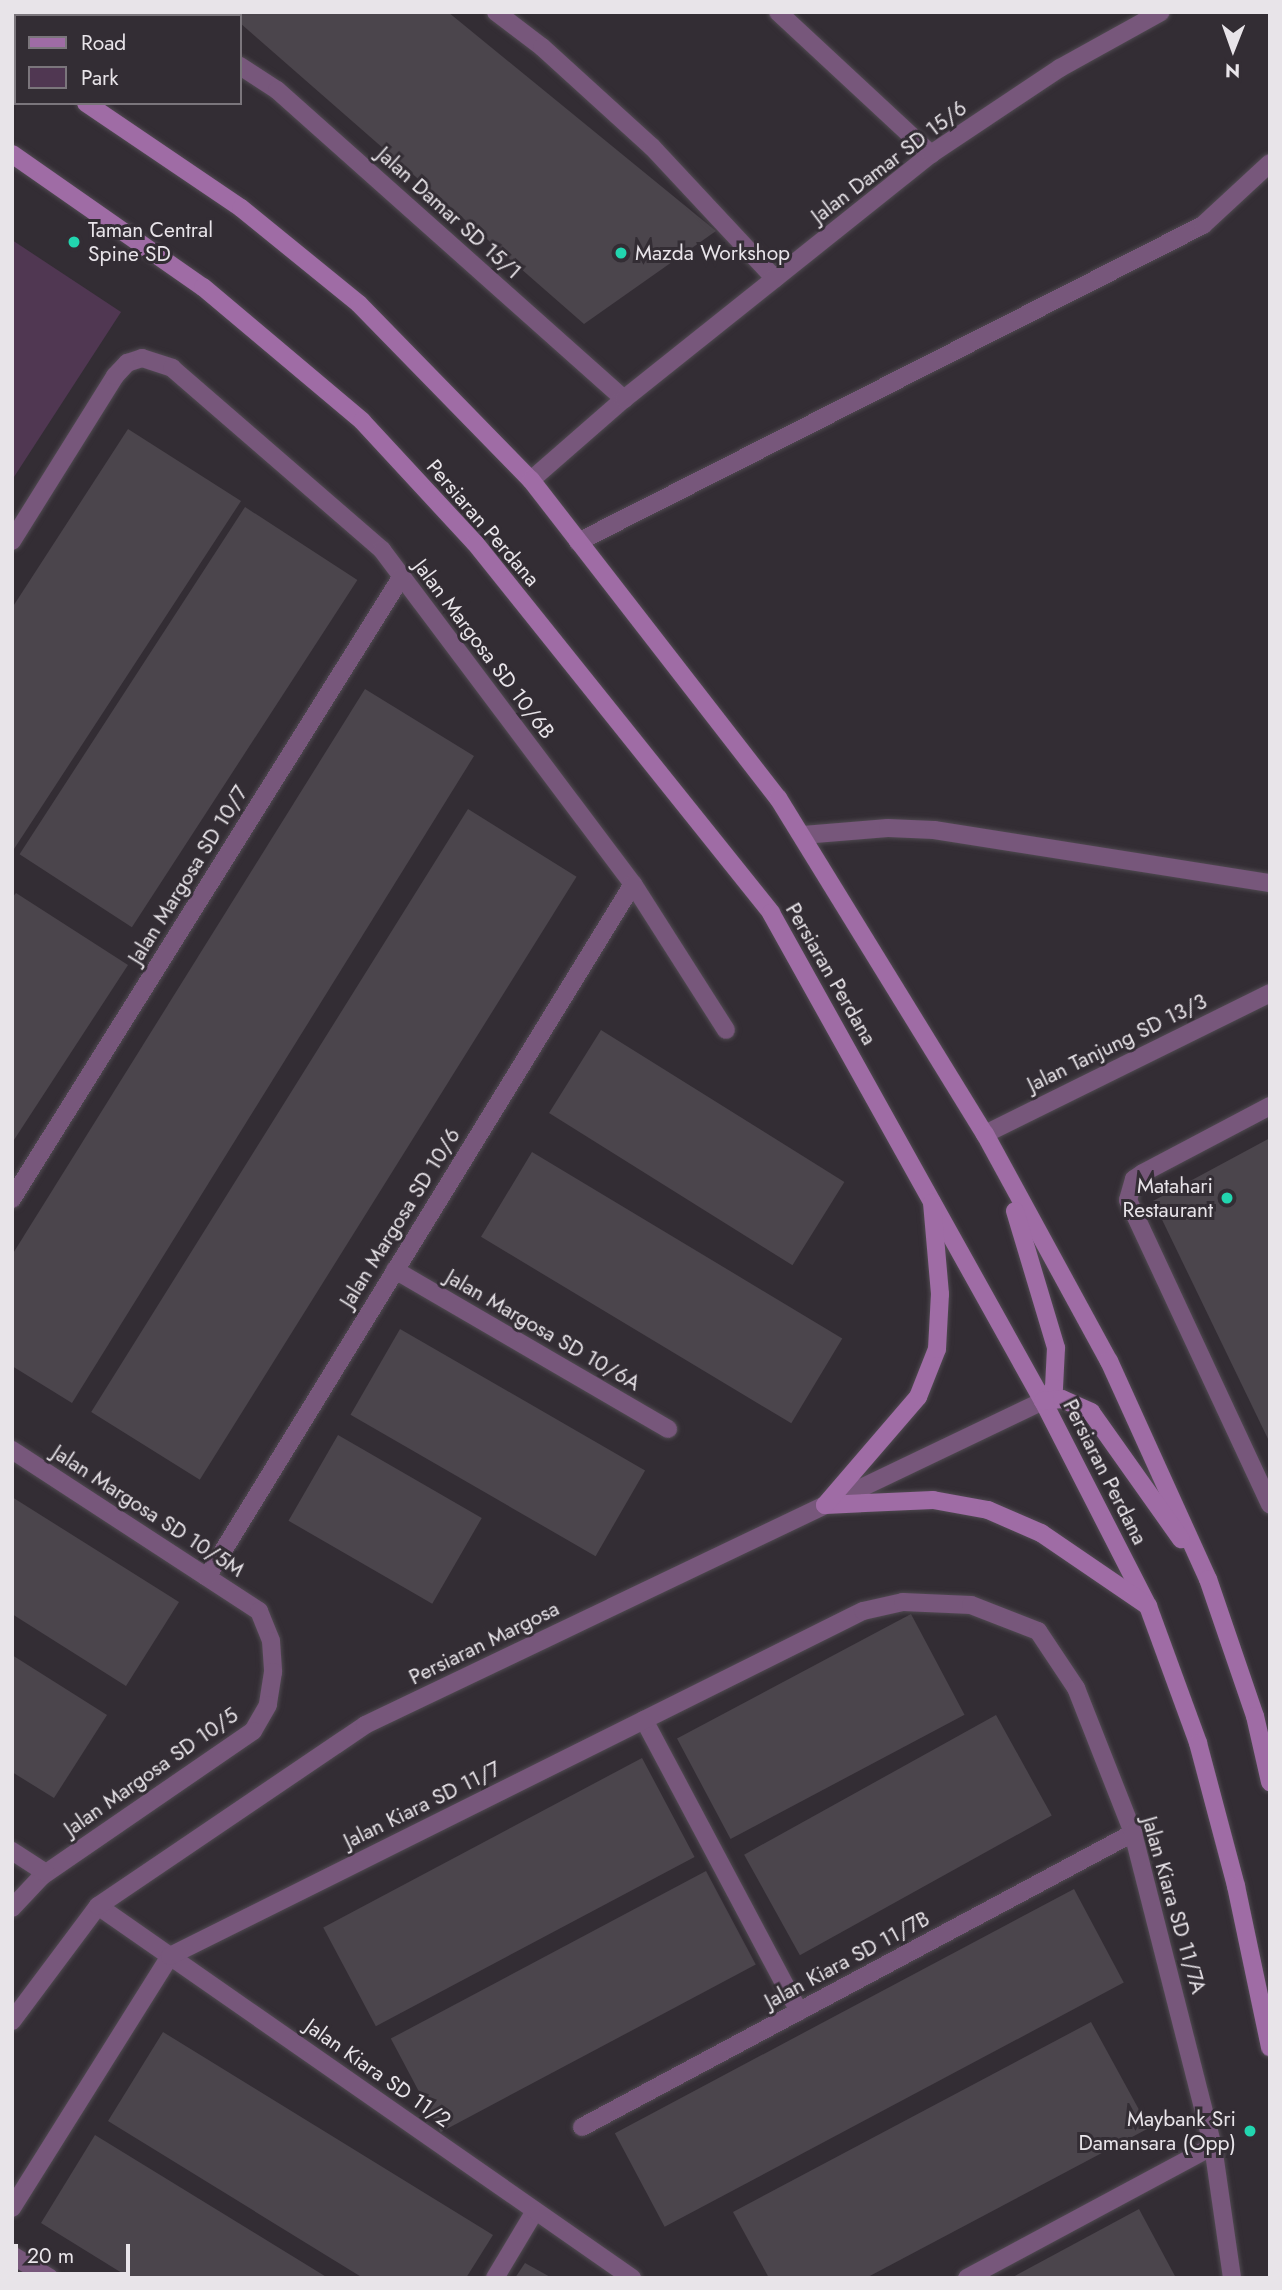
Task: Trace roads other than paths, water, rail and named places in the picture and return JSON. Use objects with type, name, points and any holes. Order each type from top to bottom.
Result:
[{"type":"main road","points":[[89,105],[242,208],[359,304],[531,480],[803,835],[985,1134],[1005,1177],[1109,1361],[1208,1579],[1255,1716],[1270,1782]]},
{"type":"main road","name":"Persiaran Perdana","points":[[12,154],[235,314],[362,421],[475,543],[771,913],[931,1195],[1043,1401],[1148,1606],[1198,1743],[1236,1886],[1270,2047]]},
{"type":"main road","points":[[1005,1177],[1056,1348],[1054,1388],[1043,1401]]},
{"type":"main road","points":[[825,1505],[918,1397],[937,1349],[940,1294],[931,1195]]},
{"type":"main road","points":[[1043,1401],[1076,1403],[1106,1428],[1208,1579]]},
{"type":"main road","points":[[825,1505],[933,1500],[988,1510],[1041,1534],[1148,1606]]},
{"type":"street","points":[[496,12],[542,47],[652,147],[775,279]]},
{"type":"street","points":[[778,12],[931,154]]},
{"type":"street","name":"Jalan Damar SD 15/6","points":[[531,480],[624,399],[931,154],[1060,68],[1161,12]]},
{"type":"street","name":"Jalan Damar SD 15/1","points":[[242,67],[277,90],[624,399]]},
{"type":"street","points":[[578,542],[1203,225],[1270,163]]},
{"type":"street","name":"Jalan Margosa SD 10/6B","points":[[12,541],[115,376],[127,363],[142,358],[172,368],[382,550],[633,884],[726,1030]]},
{"type":"street","name":"Jalan Margosa SD 10/7","points":[[12,1199],[402,576]]},
{"type":"street","points":[[803,835],[922,828],[1270,883]]},
{"type":"street","name":"Jalan Margosa SD 10/6","points":[[207,1577],[633,884]]},
{"type":"street","name":"Jalan Tanjung SD 13/3","points":[[985,1134],[1270,993]]},
{"type":"street","points":[[1270,1106],[1143,1172],[1134,1179],[1128,1200],[1270,1505]]},
{"type":"street","name":"Jalan Margosa SD 10/6A","points":[[395,1270],[668,1429]]},
{"type":"street","name":"Persiaran Margosa","points":[[12,2021],[98,1906],[365,1725],[1043,1401]]},
{"type":"street","name":"Jalan Margosa SD 10/5M","points":[[12,1450],[258,1611]]},
{"type":"street","name":"Jalan Kiara SD 11/7","points":[[170,1956],[863,1611],[903,1602],[971,1605]]},
{"type":"street","name":"Jalan Kiara SD 11/7A","points":[[971,1605],[1038,1631],[1076,1688],[1133,1833],[1213,2146],[1232,2278]]},
{"type":"street","name":"Jalan Margosa SD 10/5","points":[[12,1908],[46,1873],[253,1731],[268,1705],[273,1672],[271,1641],[258,1611]]},
{"type":"street","points":[[643,1720],[799,2011]]},
{"type":"street","name":"Jalan Kiara SD 11/7B","points":[[582,2127],[1133,1833]]},
{"type":"street","points":[[12,1851],[46,1873]]},
{"type":"street","name":"Jalan Kiara SD 11/2","points":[[98,1906],[632,2278]]},
{"type":"street","points":[[12,2208],[170,1956]]},
{"type":"street","points":[[967,2278],[1213,2146]]},
{"type":"street","points":[[495,2278],[535,2211]]},
{"type":"street","points":[[12,2255],[50,2278]]},
{"type":"place","name":"Taman Central Spine SD","points":[[74,242]]},
{"type":"place","name":"Mazda Workshop","points":[[621,253]]},
{"type":"place","name":"Matahari Restaurant","points":[[1227,1198]]},
{"type":"place","name":"Maybank Sri Damansara (Opp)","points":[[1250,2131]]}]
